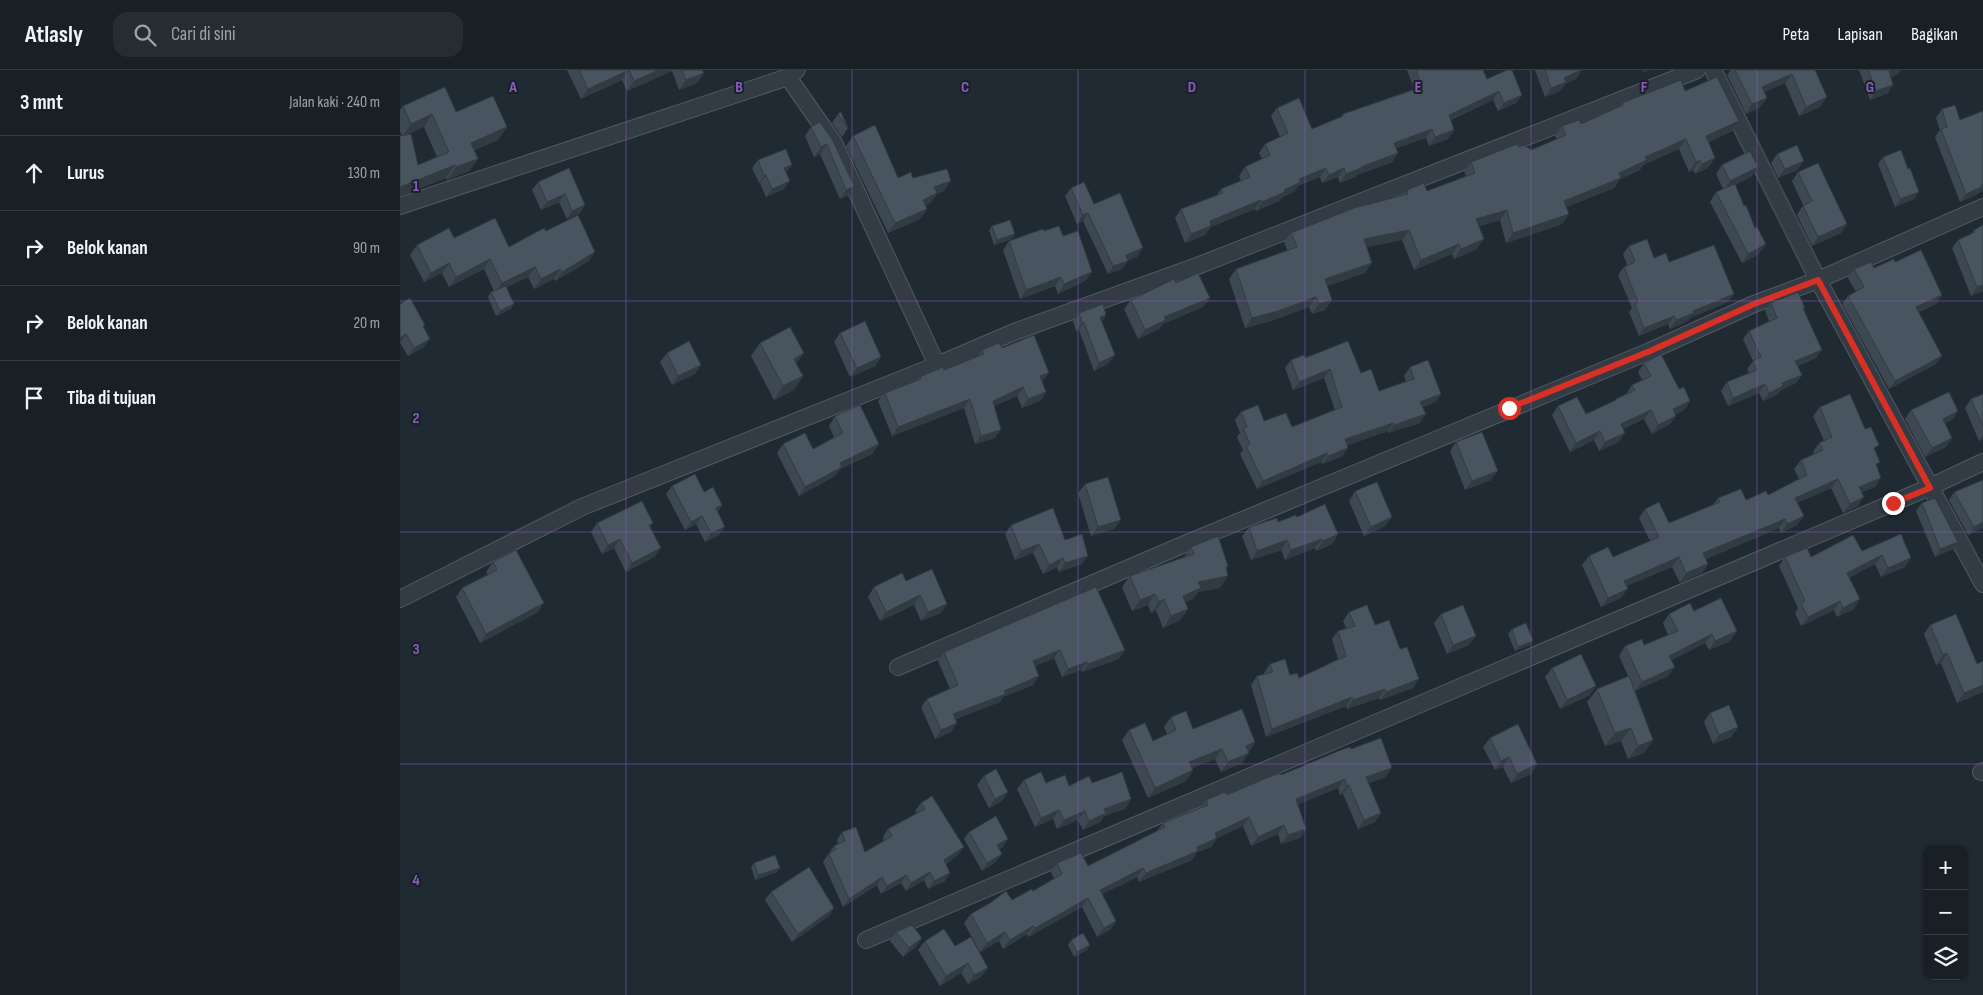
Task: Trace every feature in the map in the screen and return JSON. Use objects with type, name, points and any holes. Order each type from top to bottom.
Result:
[{"type":"street","points":[[400,599],[582,507],[937,365],[1014,332],[1197,266],[1697,70]]},
{"type":"street","points":[[1713,70],[1818,280],[1983,584]]},
{"type":"street","points":[[400,206],[793,73],[834,144],[937,365]]},
{"type":"street","points":[[898,667],[1198,538],[1650,351],[1754,304],[1818,280],[1983,207]]},
{"type":"street","points":[[866,940],[1930,488],[1983,462]]},
{"type":"building","points":[[579,70],[629,70],[588,89]]},
{"type":"building","points":[[629,70],[659,70],[634,81]]},
{"type":"building","points":[[682,70],[702,70],[704,73],[686,80]]},
{"type":"building","points":[[1416,70],[1483,70],[1487,79],[1507,70],[1512,70],[1522,95],[1504,103],[1499,91],[1449,115],[1454,130],[1435,137],[1432,129],[1394,143],[1398,153],[1346,174],[1344,168],[1329,175],[1326,168],[1299,179],[1301,182],[1284,190],[1285,192],[1210,221],[1211,226],[1191,234],[1181,209],[1223,193],[1221,189],[1250,177],[1245,167],[1270,155],[1265,144],[1288,133],[1277,108],[1299,98],[1312,129],[1343,116],[1343,114],[1422,87]]},
{"type":"building","points":[[1545,70],[1581,70],[1564,78],[1566,82],[1551,88]]},
{"type":"building","points":[[1735,70],[1815,70],[1827,97],[1806,107],[1792,74],[1762,87],[1767,98],[1752,104]]},
{"type":"building","points":[[1868,70],[1893,70],[1889,71],[1893,85],[1876,91]]},
{"type":"building","points":[[1717,77],[1739,121],[1706,136],[1715,158],[1702,164],[1700,160],[1696,162],[1686,139],[1645,157],[1647,160],[1619,173],[1621,178],[1564,201],[1569,214],[1513,233],[1507,210],[1476,219],[1484,239],[1461,249],[1459,244],[1421,260],[1409,230],[1364,239],[1372,263],[1325,279],[1332,300],[1319,304],[1316,297],[1252,318],[1236,269],[1297,247],[1291,233],[1354,208],[1408,194],[1407,190],[1424,183],[1427,191],[1475,173],[1471,162],[1517,144],[1519,147],[1524,145],[1531,150],[1566,135],[1562,126],[1579,120],[1581,124],[1623,105],[1622,103],[1681,80],[1685,91]]},
{"type":"building","points":[[445,87],[456,112],[493,96],[507,127],[471,143],[478,159],[456,167],[455,165],[400,187],[400,136],[411,134],[418,165],[449,152],[432,114],[411,124],[403,106]]},
{"type":"building","points":[[1955,105],[1960,120],[1983,111],[1983,184],[1981,185],[1982,187],[1966,194],[1941,129],[1947,127],[1942,109]]},
{"type":"building","points":[[841,112],[848,128],[838,114]]},
{"type":"building","points":[[820,122],[832,139],[854,186],[846,190],[827,144],[821,147],[811,127]]},
{"type":"building","points":[[875,125],[898,178],[911,172],[913,178],[947,169],[951,181],[934,187],[937,193],[923,200],[927,209],[895,223],[853,136]]},
{"type":"building","points":[[1797,145],[1804,161],[1785,169],[1777,154]]},
{"type":"building","points":[[786,149],[792,165],[784,168],[790,181],[772,189],[766,175],[764,176],[758,160]]},
{"type":"building","points":[[1901,150],[1919,192],[1900,199],[1883,157]]},
{"type":"building","points":[[1750,151],[1758,167],[1730,181],[1722,165]]},
{"type":"building","points":[[1818,163],[1847,224],[1818,237],[1803,206],[1812,201],[1798,172]]},
{"type":"building","points":[[569,168],[585,205],[572,211],[565,194],[547,202],[538,182]]},
{"type":"building","points":[[1084,182],[1094,204],[1120,193],[1143,248],[1126,255],[1128,261],[1113,266],[1088,213],[1083,215],[1071,188]]},
{"type":"building","points":[[1735,184],[1755,228],[1757,227],[1766,244],[1748,254],[1716,192]]},
{"type":"building","points":[[578,215],[595,252],[562,272],[560,269],[541,279],[535,267],[502,283],[490,259],[456,277],[449,263],[431,273],[417,245],[449,228],[454,238],[495,218],[509,247],[544,228],[546,231]]},
{"type":"building","points":[[1010,220],[1015,234],[997,240],[992,226]]},
{"type":"building","points":[[1983,225],[1983,285],[1977,287],[1958,240],[1975,232],[1974,230]]},
{"type":"building","points":[[1059,226],[1063,236],[1078,231],[1092,272],[1064,284],[1061,277],[1026,290],[1009,241],[1043,229],[1044,231]]},
{"type":"building","points":[[1647,239],[1654,258],[1666,253],[1669,262],[1714,245],[1734,294],[1676,320],[1674,316],[1644,328],[1635,304],[1638,302],[1624,267],[1635,262],[1629,246]]},
{"type":"building","points":[[1921,250],[1942,295],[1916,307],[1942,356],[1895,381],[1848,296],[1864,287],[1854,269],[1871,262],[1874,268],[1894,259],[1895,262]]},
{"type":"building","points":[[1198,273],[1210,298],[1164,317],[1166,320],[1145,330],[1131,300],[1174,279],[1176,283]]},
{"type":"building","points":[[506,286],[514,304],[500,311],[491,292]]},
{"type":"building","points":[[1798,292],[1822,350],[1795,361],[1802,375],[1782,383],[1783,386],[1769,393],[1765,384],[1733,398],[1727,382],[1757,370],[1753,361],[1761,357],[1749,331],[1777,318],[1771,303]]},
{"type":"building","points":[[410,298],[425,325],[423,326],[430,339],[414,348],[406,334],[400,338],[400,304]]},
{"type":"building","points":[[1103,304],[1106,315],[1100,317],[1115,355],[1099,363],[1079,313]]},
{"type":"building","points":[[865,321],[881,357],[857,368],[840,333]]},
{"type":"building","points":[[790,327],[804,353],[794,359],[803,376],[783,386],[760,343]]},
{"type":"building","points":[[1034,335],[1049,373],[1040,376],[1046,392],[1028,399],[1023,387],[993,401],[1001,430],[981,436],[970,399],[898,427],[885,393],[921,379],[920,377],[943,367],[944,370],[984,354],[982,350],[999,343],[1002,348]]},
{"type":"building","points":[[689,341],[701,365],[678,376],[667,353]]},
{"type":"building","points":[[1348,341],[1361,373],[1371,369],[1379,391],[1414,379],[1410,367],[1428,360],[1441,394],[1420,402],[1426,414],[1345,439],[1348,448],[1328,456],[1327,453],[1263,481],[1246,446],[1250,444],[1243,428],[1247,427],[1241,412],[1258,405],[1264,421],[1286,413],[1292,427],[1342,407],[1330,369],[1299,382],[1291,360],[1304,355],[1305,358]]},
{"type":"building","points":[[1661,354],[1679,389],[1684,387],[1690,401],[1673,409],[1676,416],[1658,425],[1651,410],[1621,424],[1625,433],[1605,442],[1600,431],[1576,443],[1558,406],[1577,397],[1586,414],[1616,400],[1635,390],[1632,385],[1651,376],[1644,363]]},
{"type":"building","points":[[1949,392],[1958,411],[1943,419],[1952,438],[1932,448],[1911,410]]},
{"type":"building","points":[[1850,394],[1865,429],[1871,427],[1879,445],[1874,448],[1880,462],[1876,464],[1881,478],[1859,487],[1864,497],[1850,504],[1838,479],[1795,498],[1804,516],[1787,524],[1785,519],[1703,553],[1708,564],[1686,573],[1679,557],[1624,581],[1628,589],[1608,598],[1589,556],[1608,547],[1613,557],[1659,537],[1645,509],[1659,502],[1669,523],[1720,502],[1718,498],[1741,489],[1746,500],[1766,491],[1768,495],[1807,475],[1801,460],[1823,450],[1819,443],[1832,437],[1820,407]]},
{"type":"building","points":[[1983,394],[1983,426],[1971,399]]},
{"type":"building","points":[[860,405],[879,444],[840,463],[842,467],[805,487],[783,444],[805,433],[813,449],[843,433],[835,416]]},
{"type":"building","points":[[1482,432],[1498,471],[1472,481],[1456,442]]},
{"type":"building","points":[[695,474],[704,492],[713,487],[722,505],[716,508],[725,527],[711,533],[702,516],[691,522],[672,486]]},
{"type":"building","points":[[1108,477],[1121,520],[1098,527],[1085,484]]},
{"type":"building","points":[[1983,480],[1983,522],[1974,527],[1954,492]]},
{"type":"building","points":[[1377,482],[1392,517],[1371,527],[1355,491]]},
{"type":"building","points":[[1935,498],[1958,542],[1940,549],[1922,503]]},
{"type":"building","points":[[642,501],[653,523],[649,525],[661,548],[632,563],[620,539],[608,545],[597,523]]},
{"type":"building","points":[[1325,504],[1338,534],[1323,541],[1322,539],[1291,550],[1287,540],[1257,551],[1249,527],[1277,518],[1278,522],[1296,515],[1297,517]]},
{"type":"building","points":[[1053,508],[1065,540],[1082,534],[1088,556],[1065,563],[1063,558],[1049,565],[1039,544],[1021,551],[1011,525]]},
{"type":"building","points":[[1901,534],[1911,558],[1888,568],[1882,555],[1847,573],[1860,599],[1843,608],[1840,601],[1808,617],[1801,604],[1805,601],[1785,557],[1807,548],[1811,557],[1853,535],[1862,551]]},
{"type":"building","points":[[1218,536],[1228,566],[1226,567],[1228,576],[1198,582],[1201,588],[1183,596],[1188,609],[1171,616],[1164,599],[1159,602],[1155,594],[1140,600],[1130,576],[1194,554],[1191,547]]},
{"type":"building","points":[[516,550],[544,603],[486,634],[462,588],[497,570],[493,562]]},
{"type":"building","points":[[932,569],[947,604],[928,612],[920,595],[886,612],[874,587],[902,573],[906,581]]},
{"type":"building","points":[[1096,587],[1125,650],[1088,664],[1087,662],[1068,669],[1060,650],[1033,661],[1039,676],[1004,691],[1006,694],[953,714],[957,723],[941,730],[927,699],[958,685],[944,652]]},
{"type":"building","points":[[1721,598],[1737,631],[1715,641],[1712,634],[1669,656],[1675,667],[1642,682],[1625,646],[1642,639],[1644,645],[1678,631],[1669,614],[1690,603],[1694,611]]},
{"type":"building","points":[[1367,605],[1375,625],[1389,620],[1400,649],[1407,647],[1419,679],[1386,692],[1385,689],[1353,700],[1352,697],[1272,729],[1257,676],[1273,672],[1270,664],[1285,659],[1290,675],[1297,673],[1299,678],[1346,656],[1338,631],[1355,626],[1349,612]]},
{"type":"building","points":[[1463,605],[1476,636],[1453,645],[1441,614]]},
{"type":"building","points":[[1956,614],[1977,664],[1983,661],[1983,685],[1964,693],[1947,653],[1943,655],[1930,625]]},
{"type":"building","points":[[1526,623],[1533,641],[1518,647],[1512,629]]},
{"type":"building","points":[[1581,654],[1596,686],[1567,700],[1552,668]]},
{"type":"building","points":[[1629,676],[1653,740],[1638,746],[1631,728],[1615,733],[1597,689]]},
{"type":"building","points":[[1729,705],[1738,727],[1719,735],[1710,713]]},
{"type":"building","points":[[1242,709],[1255,742],[1246,746],[1249,753],[1228,762],[1222,749],[1189,762],[1193,770],[1155,788],[1129,730],[1145,723],[1153,741],[1176,730],[1171,717],[1186,711],[1193,729]]},
{"type":"building","points":[[1518,724],[1537,764],[1517,774],[1509,757],[1501,761],[1490,738]]},
{"type":"building","points":[[1381,738],[1392,768],[1366,777],[1381,813],[1364,820],[1345,779],[1296,799],[1306,829],[1288,835],[1284,825],[1258,837],[1249,817],[1215,833],[1217,838],[1197,847],[1198,851],[1146,873],[1143,868],[1100,890],[1116,921],[1104,928],[1088,898],[1010,940],[1005,932],[987,943],[971,914],[1006,891],[1012,900],[1032,889],[1033,891],[1062,874],[1057,863],[1081,853],[1088,866],[1165,827],[1163,823],[1208,805],[1206,800],[1225,792],[1227,795],[1341,750],[1350,747],[1351,749]]},
{"type":"building","points":[[996,769],[1008,792],[995,799],[984,776]]},
{"type":"building","points":[[1041,772],[1046,783],[1065,775],[1069,786],[1089,776],[1092,783],[1122,772],[1131,799],[1104,809],[1106,813],[1089,821],[1085,811],[1064,820],[1059,810],[1041,818],[1024,780]]},
{"type":"building","points":[[932,796],[964,847],[944,860],[950,873],[934,881],[930,872],[911,883],[906,875],[887,886],[882,877],[849,899],[829,854],[836,849],[834,846],[845,841],[842,832],[856,827],[865,852],[892,836],[888,829],[925,809],[921,803]]},
{"type":"building","points":[[996,816],[1008,839],[997,845],[1002,854],[987,863],[969,832]]},
{"type":"building","points":[[775,855],[780,868],[758,875],[754,863]]},
{"type":"building","points":[[809,867],[834,908],[798,934],[771,892]]},
{"type":"building","points":[[912,925],[922,938],[909,948],[896,932]]},
{"type":"building","points":[[944,929],[955,946],[971,937],[988,968],[974,975],[968,963],[946,976],[925,941]]},
{"type":"building","points":[[1083,933],[1090,945],[1077,952],[1071,940]]},
{"type":"route","points":[[1509,408],[1650,351],[1754,304],[1818,280],[1930,488],[1893,503]]}]
